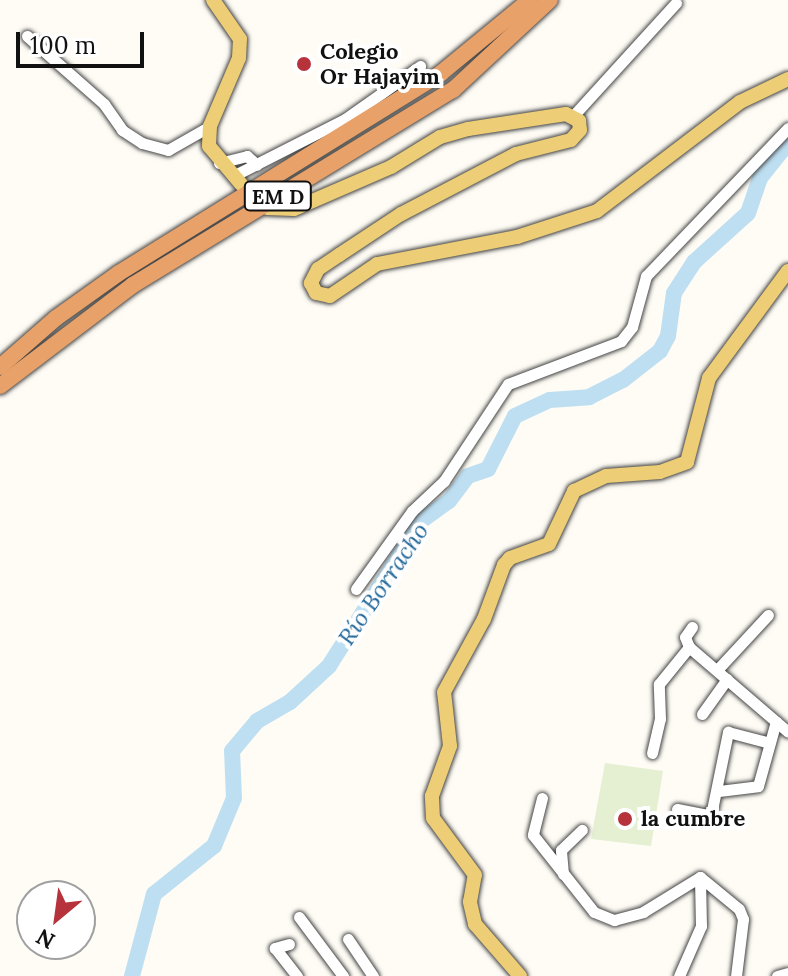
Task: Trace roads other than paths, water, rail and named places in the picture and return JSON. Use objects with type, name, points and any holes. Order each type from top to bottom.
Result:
[{"type":"highway","name":"EM D","points":[[0,367],[56,318],[119,273],[441,73],[530,0]]},
{"type":"highway","name":"EM D","points":[[0,386],[133,285],[453,90],[550,0]]},
{"type":"main road","points":[[213,0],[231,20],[239,48],[233,79],[210,126],[209,146],[219,163],[237,180]]},
{"type":"main road","points":[[267,208],[294,209],[391,167],[440,137],[507,122],[573,116],[580,130],[571,140],[516,154],[401,214],[318,269],[312,289],[330,296],[377,264],[445,254],[570,223],[597,211],[757,90],[788,79]]},
{"type":"main road","points":[[520,976],[475,924],[470,902],[475,875],[433,818],[432,796],[450,746],[444,692],[484,619],[504,565],[510,558],[549,544],[574,491],[606,476],[660,472],[687,462],[709,378],[788,271]]},
{"type":"street","points":[[573,116],[676,3]]},
{"type":"street","points":[[27,36],[104,104],[122,130],[142,143],[168,150],[210,126]]},
{"type":"street","points":[[237,180],[257,165],[345,119],[420,66]]},
{"type":"street","points":[[356,589],[412,511],[444,481],[508,384],[621,341],[632,327],[646,276],[788,128]]},
{"type":"street","points":[[219,163],[247,156],[257,165]]},
{"type":"street","points":[[717,670],[768,615]]},
{"type":"street","points":[[692,627],[685,637],[689,647],[788,732]]},
{"type":"street","points":[[652,753],[660,719],[659,684],[689,647]]},
{"type":"street","points":[[702,714],[727,679]]},
{"type":"street","points":[[719,791],[758,786],[776,721]]},
{"type":"street","points":[[677,809],[710,813],[719,791],[716,778],[728,732],[770,743]]},
{"type":"street","points":[[542,798],[533,835],[566,882],[594,912],[614,920],[643,912],[700,877]]},
{"type":"street","points":[[566,882],[561,850],[582,830]]},
{"type":"street","points":[[700,877],[739,909],[743,919],[736,976]]},
{"type":"street","points":[[679,976],[701,926],[700,877]]},
{"type":"street","points":[[299,917],[343,976]]},
{"type":"street","points":[[348,939],[373,976]]},
{"type":"street","points":[[289,944],[275,948],[297,976]]},
{"type":"street","points":[[777,976],[788,973]]},
{"type":"waterway","name":"Río Borracho","points":[[132,976],[154,894],[214,846],[234,798],[232,751],[257,721],[290,702],[329,666],[421,521],[449,501],[468,476],[488,469],[515,416],[550,400],[589,397],[623,380],[660,351],[668,336],[674,293],[694,262],[748,213],[760,178],[788,143]]},
{"type":"place","name":"Colegio Or Hajayim","points":[[304,64]]},
{"type":"place","name":"la cumbre","points":[[625,819]]}]
